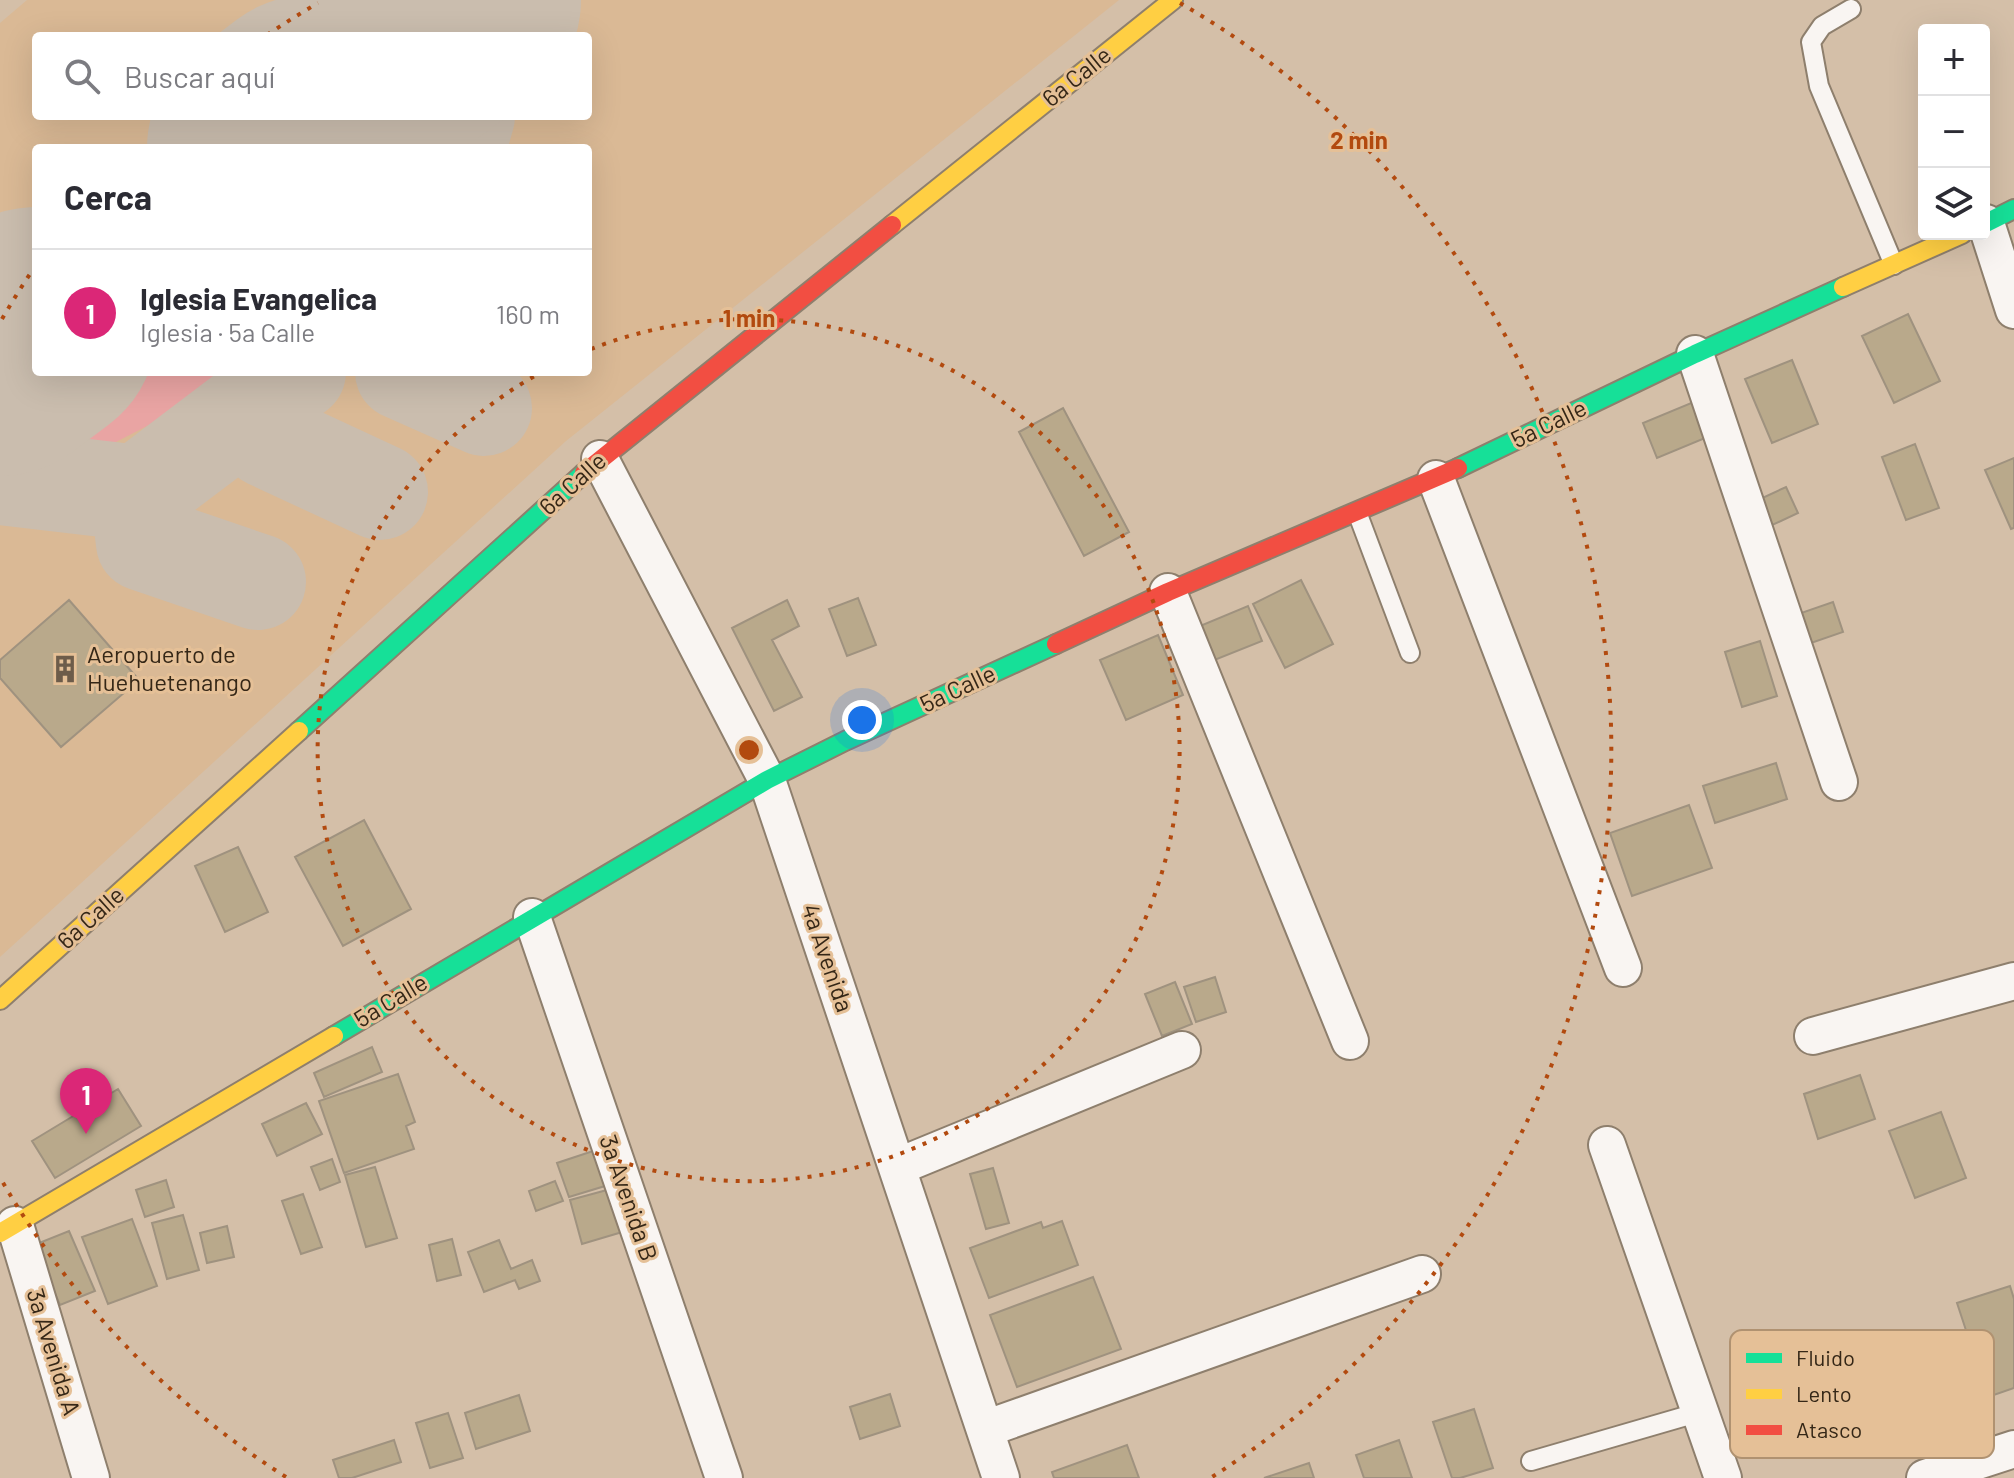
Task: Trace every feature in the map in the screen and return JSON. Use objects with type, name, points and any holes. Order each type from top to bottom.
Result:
[{"type":"main road","name":"6a Calle","points":[[0,1000],[600,459],[1173,0]]},
{"type":"main road","name":"5a Calle","points":[[7,1229],[767,780],[1168,592],[1436,479],[1695,354],[1949,240]]},
{"type":"street","points":[[1990,233],[2014,310]]},
{"type":"street","points":[[1695,354],[1839,782]]},
{"type":"street","name":"4a Avenida","points":[[600,459],[767,780],[1001,1478]]},
{"type":"street","points":[[1436,479],[1623,968]]},
{"type":"street","points":[[1168,592],[1350,1041]]},
{"type":"street","name":"3a Avenida B","points":[[532,917],[724,1478]]},
{"type":"street","points":[[1813,1036],[2014,981]]},
{"type":"street","points":[[897,1167],[1182,1050]]},
{"type":"street","points":[[1607,1145],[1723,1478]]},
{"type":"street","name":"3a Avenida A","points":[[7,1229],[91,1478]]},
{"type":"street","points":[[985,1429],[1422,1274]]},
{"type":"street","points":[[1925,1478],[1965,1472],[2014,1449]]},
{"type":"lane","points":[[1851,9],[1822,26],[1811,42],[1819,86],[1894,265]]},
{"type":"lane","points":[[1357,512],[1410,653]]},
{"type":"lane","points":[[1531,1461],[1700,1412]]},
{"type":"shaded area","name":"Aeropuerto de Huehuetenango","points":[[27,0],[1119,0],[566,441],[0,957],[0,23]]},
{"type":"shaded area","points":[[384,120],[423,120],[430,144],[351,144]]},
{"type":"shaded area","points":[[39,376],[225,376],[184,407],[112,444],[60,452],[0,428],[0,405]]},
{"type":"building","points":[[1908,314],[1940,381],[1894,403],[1862,336]]},
{"type":"building","points":[[1792,360],[1818,424],[1772,443],[1745,379]]},
{"type":"building","points":[[1696,401],[1710,436],[1657,458],[1643,423]]},
{"type":"building","points":[[1063,408],[1129,532],[1084,556],[1019,432]]},
{"type":"building","points":[[1915,444],[1939,508],[1906,520],[1882,457]]},
{"type":"building","points":[[2014,458],[2014,528],[2011,529],[1985,470]]},
{"type":"building","points":[[1786,487],[1798,513],[1770,526],[1758,500]]},
{"type":"building","points":[[1301,580],[1333,644],[1285,668],[1253,604]]},
{"type":"building","points":[[858,598],[876,645],[847,656],[829,609]]},
{"type":"building","name":"Aeropuerto de Huehuetenango","points":[[69,600],[139,680],[61,747],[0,678],[0,660]]},
{"type":"building","points":[[787,600],[799,626],[772,640],[802,697],[774,711],[732,628]]},
{"type":"building","points":[[1833,602],[1843,632],[1811,643],[1801,613]]},
{"type":"building","points":[[1248,606],[1262,641],[1202,665],[1188,631]]},
{"type":"building","points":[[1158,635],[1183,695],[1126,720],[1100,660]]},
{"type":"building","points":[[1760,641],[1777,696],[1742,707],[1725,652]]},
{"type":"building","points":[[1776,763],[1787,799],[1715,823],[1703,786]]},
{"type":"building","points":[[1689,805],[1712,868],[1632,896],[1610,833]]},
{"type":"building","points":[[364,820],[411,909],[343,946],[295,857]]},
{"type":"building","points":[[238,847],[268,912],[225,932],[195,866]]},
{"type":"building","points":[[1215,977],[1226,1012],[1196,1022],[1184,987]]},
{"type":"building","points":[[1175,982],[1192,1024],[1162,1036],[1145,994]]},
{"type":"building","points":[[372,1047],[382,1072],[324,1097],[314,1073]]},
{"type":"building","points":[[398,1074],[415,1122],[406,1126],[414,1149],[344,1173],[319,1101]]},
{"type":"building","points":[[1860,1075],[1875,1119],[1818,1139],[1804,1094]]},
{"type":"building","points":[[118,1089],[141,1126],[55,1178],[32,1141]]},
{"type":"building","points":[[306,1103],[322,1134],[277,1156],[262,1124]]},
{"type":"building","points":[[1941,1112],[1966,1178],[1915,1198],[1889,1131]]},
{"type":"building","points":[[593,1151],[605,1186],[569,1197],[557,1163]]},
{"type":"building","points":[[332,1159],[340,1182],[320,1190],[311,1167]]},
{"type":"building","points":[[375,1167],[397,1238],[366,1247],[345,1175]]},
{"type":"building","points":[[993,1168],[1009,1223],[986,1229],[970,1174]]},
{"type":"building","points":[[166,1180],[174,1207],[145,1217],[136,1190]]},
{"type":"building","points":[[555,1181],[563,1201],[536,1211],[529,1191]]},
{"type":"building","points":[[618,1187],[629,1230],[582,1244],[570,1200]]},
{"type":"building","points":[[303,1194],[322,1247],[301,1254],[282,1201]]},
{"type":"building","points":[[183,1215],[199,1270],[167,1279],[152,1223]]},
{"type":"building","points":[[132,1219],[157,1286],[108,1304],[82,1237]]},
{"type":"building","points":[[1062,1221],[1078,1265],[989,1298],[970,1248],[1041,1222],[1043,1228]]},
{"type":"building","points":[[227,1226],[234,1257],[207,1263],[200,1233]]},
{"type":"building","points":[[69,1231],[95,1291],[60,1305],[34,1245]]},
{"type":"building","points":[[452,1239],[461,1275],[437,1281],[429,1245]]},
{"type":"building","points":[[499,1240],[511,1269],[532,1260],[540,1281],[519,1289],[515,1280],[484,1292],[468,1252]]},
{"type":"building","points":[[1093,1277],[1121,1349],[1017,1387],[990,1315]]},
{"type":"building","points":[[2010,1286],[2014,1299],[2014,1388],[1994,1395],[1994,1330],[1966,1330],[1957,1303]]},
{"type":"building","points":[[890,1394],[900,1426],[860,1439],[850,1407]]},
{"type":"building","points":[[519,1395],[530,1431],[476,1449],[465,1413]]},
{"type":"building","points":[[1474,1409],[1493,1468],[1452,1478],[1433,1422]]},
{"type":"building","points":[[448,1413],[463,1458],[430,1468],[416,1423]]},
{"type":"building","points":[[394,1440],[401,1462],[352,1478],[339,1478],[333,1460]]},
{"type":"building","points":[[1399,1440],[1412,1478],[1364,1478],[1356,1455]]},
{"type":"building","points":[[1127,1445],[1139,1478],[1054,1478],[1052,1472]]},
{"type":"building","points":[[1309,1463],[1314,1478],[1264,1478]]},
{"type":"taxiway","points":[[488,32],[497,0]]},
{"type":"taxiway","points":[[459,144],[466,120]]},
{"type":"taxiway","points":[[0,477],[138,493],[293,376]]},
{"type":"taxiway","points":[[412,376],[484,408]]},
{"type":"taxiway","points":[[266,397],[268,440],[380,492]]},
{"type":"taxiway","points":[[138,493],[144,543],[258,582]]},
{"type":"runway","points":[[418,32],[460,0]]},
{"type":"runway","points":[[273,144],[305,120]]},
{"type":"runway","points":[[0,355],[32,331]]},
{"type":"traffic: fast","points":[[1990,221],[2014,209]]},
{"type":"traffic: fast","points":[[1458,468],[1843,287]]},
{"type":"traffic: fast","points":[[299,731],[584,473]]},
{"type":"traffic: fast","points":[[334,1036],[767,780],[1056,644]]},
{"type":"traffic: slow","points":[[892,225],[1173,0]]},
{"type":"traffic: slow","points":[[1843,287],[1949,240]]},
{"type":"traffic: slow","points":[[0,1000],[299,731]]},
{"type":"traffic: slow","points":[[0,1233],[334,1036]]},
{"type":"traffic: jam","points":[[584,473],[892,225]]},
{"type":"traffic: jam","points":[[1056,644],[1168,592],[1458,468]]},
{"type":"place","name":"Aeropuerto de Huehuetenango","points":[[65,669]]},
{"type":"place","name":"Iglesia Evangelica","points":[[86,1134]]}]
